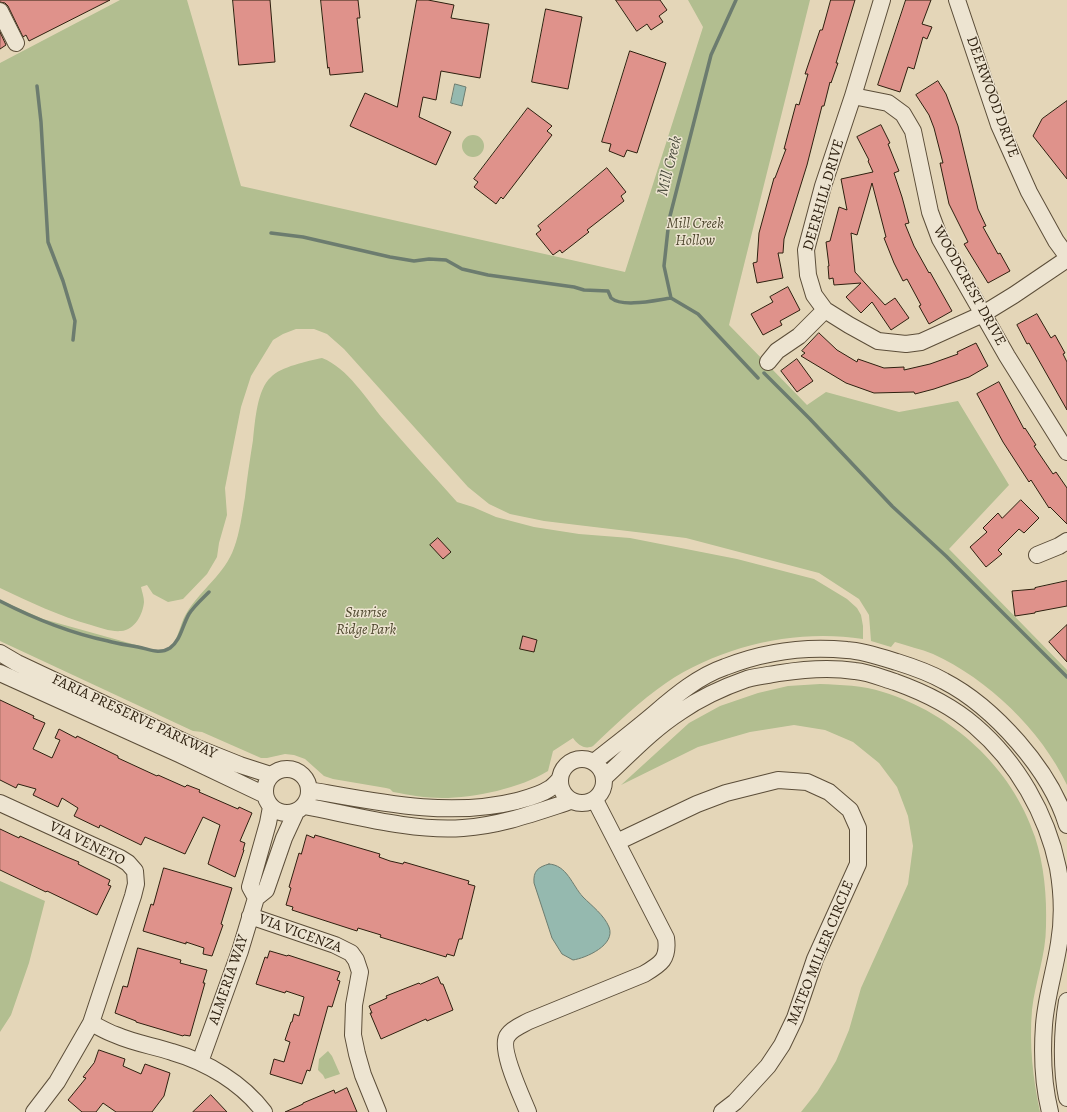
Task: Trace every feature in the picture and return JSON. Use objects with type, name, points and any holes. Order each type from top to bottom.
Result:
[{"type":"street","name":"DEERHILL DRIVE","points":[[882,0],[853,96],[823,186],[806,250],[808,275],[814,295],[825,310],[878,341],[906,344],[921,342],[982,314],[1014,295],[1067,257]]},
{"type":"street","name":"DEERWOOD DRIVE","points":[[957,0],[999,125],[1029,192],[1056,241],[1067,257]]},
{"type":"street","points":[[0,11],[16,43]]},
{"type":"street","name":"WOODCREST DRIVE","points":[[853,96],[888,103],[903,114],[913,131],[930,212],[940,239],[982,314],[1067,452]]},
{"type":"street","points":[[768,362],[777,351],[799,336],[825,310]]},
{"type":"street","points":[[1037,555],[1067,541]]},
{"type":"street","points":[[594,762],[674,696],[698,680],[724,667],[780,652],[813,649],[848,650],[882,657],[913,667],[944,680],[974,700],[1003,725],[1028,753],[1049,784],[1067,825]]},
{"type":"street","name":"FARIA PRESERVE PARKWAY","points":[[0,653],[17,663],[195,746],[240,765],[271,775]]},
{"type":"street","points":[[604,778],[680,711],[697,701],[748,679],[792,671],[818,668],[857,671],[887,679],[918,690],[947,706],[975,726],[1000,751],[1021,777],[1028,789],[1038,807],[1051,838],[1058,869],[1061,900],[1060,941],[1051,981],[1044,1024],[1044,1066],[1050,1112]]},
{"type":"street","name":"FARIA PRESERVE PARKWAY","points":[[0,673],[180,754],[268,801]]},
{"type":"street","points":[[268,801],[283,813],[300,809],[429,828],[462,828],[520,818],[571,801],[583,804],[595,800],[603,790],[604,778],[598,766],[594,762],[584,759],[574,761],[565,767],[560,779],[549,789],[526,799],[497,806],[467,809],[436,808],[356,799],[309,790]]},
{"type":"street","points":[[256,898],[250,887],[268,824],[268,801],[265,788],[271,775],[277,771],[291,769],[304,776],[308,783],[309,790],[308,797],[300,809]]},
{"type":"street","points":[[560,779],[563,792],[571,801]]},
{"type":"street","name":"MATEO MILLER CIRCLE","points":[[617,842],[726,792],[778,780],[807,782],[829,792],[850,810],[858,828],[858,864],[815,959],[795,1018],[782,1045],[768,1066],[735,1102],[722,1112]]},
{"type":"street","points":[[528,1112],[509,1062],[505,1041],[508,1035],[516,1028],[529,1021],[644,974],[659,964],[665,957],[667,947],[666,938],[595,800]]},
{"type":"street","name":"VIA VENETO","points":[[0,803],[120,858],[136,871],[136,884],[133,896],[91,1023]]},
{"type":"street","name":"ALMERIA WAY","points":[[200,1062],[240,951],[256,898],[266,890],[284,838],[300,809]]},
{"type":"street","name":"VIA VICENZA","points":[[250,916],[335,945],[351,953],[356,960],[359,965],[360,972],[354,1005],[353,1035],[363,1075],[378,1112]]},
{"type":"street","points":[[1067,1001],[1064,1020],[1063,1055],[1067,1098]]},
{"type":"street","points":[[34,1112],[57,1082],[91,1023],[116,1036],[172,1052],[200,1062],[233,1082],[264,1112]]},
{"type":"green space","name":"Mill Creek Hollow","points":[[120,0],[187,0],[241,186],[625,272],[703,27],[688,0],[810,0],[729,325],[807,405],[826,392],[899,412],[958,401],[1009,485],[949,549],[1067,670],[1067,785],[1043,745],[1028,726],[993,692],[973,677],[933,654],[895,642],[891,647],[871,641],[869,615],[859,599],[819,573],[686,538],[544,521],[510,514],[489,504],[468,487],[344,349],[327,334],[314,329],[296,329],[273,340],[251,376],[241,407],[225,488],[227,515],[219,543],[217,557],[207,574],[183,599],[168,602],[153,594],[147,585],[141,587],[144,602],[140,616],[130,628],[117,631],[102,628],[68,617],[0,588],[0,63]]},
{"type":"green space","points":[[473,135],[481,138],[484,146],[481,154],[473,157],[465,154],[462,146],[465,138]]},
{"type":"green space","name":"Sunrise Ridge Park","points":[[322,358],[340,369],[348,376],[377,412],[457,502],[496,517],[534,527],[579,534],[630,538],[737,559],[814,579],[847,599],[857,608],[861,615],[863,639],[838,636],[812,636],[786,639],[761,643],[711,659],[688,670],[656,690],[628,713],[593,746],[584,747],[577,743],[573,738],[553,751],[548,771],[537,777],[497,791],[455,798],[424,797],[393,792],[386,788],[333,779],[324,776],[305,759],[294,755],[285,754],[261,758],[202,732],[193,731],[0,641],[0,600],[43,619],[154,650],[162,651],[168,649],[178,635],[186,614],[198,597],[225,566],[234,548],[241,523],[256,415],[260,397],[266,382],[275,373],[281,370]]},
{"type":"green space","points":[[820,684],[868,688],[883,692],[908,701],[932,714],[955,729],[976,746],[995,766],[1011,788],[1025,812],[1035,837],[1041,858],[1046,904],[1046,937],[1033,1000],[1031,1023],[1032,1061],[1040,1112],[801,1112],[817,1092],[836,1061],[849,1030],[861,988],[908,884],[913,846],[908,816],[897,787],[879,763],[853,742],[825,730],[794,725],[750,732],[698,747],[621,785],[689,723],[720,706],[758,693],[788,686]]},
{"type":"green space","points":[[0,881],[45,901],[29,963],[11,1015],[0,1032]]},
{"type":"green space","points":[[328,1051],[332,1056],[340,1074],[325,1079],[318,1070],[319,1059]]},
{"type":"water","points":[[455,84],[466,87],[462,106],[451,103]]},
{"type":"water","points":[[549,864],[560,868],[569,876],[579,892],[601,915],[609,927],[610,934],[604,945],[585,957],[573,960],[562,954],[552,938],[534,883],[534,875],[537,870]]},
{"type":"building","points":[[0,0],[110,0],[29,41],[26,35],[23,37],[8,6],[5,3],[0,2]]},
{"type":"building","points":[[233,0],[270,0],[275,62],[239,65]]},
{"type":"building","points":[[321,0],[358,0],[360,18],[357,18],[363,72],[330,75]]},
{"type":"building","points":[[417,0],[428,0],[454,5],[451,18],[489,24],[480,78],[441,71],[436,100],[423,97],[419,117],[451,132],[436,165],[350,126],[365,93],[397,107]]},
{"type":"building","points":[[616,0],[660,0],[667,10],[659,16],[663,22],[651,30],[647,24],[637,31]]},
{"type":"building","points":[[831,0],[855,0],[836,63],[838,63],[831,83],[830,82],[824,106],[822,106],[807,165],[784,239],[783,253],[778,253],[783,278],[757,283],[753,263],[757,262],[759,233],[774,178],[786,149],[784,149],[796,104],[799,105],[808,74],[805,74],[820,30],[822,30]]},
{"type":"building","points":[[906,0],[931,0],[922,24],[932,27],[927,39],[923,37],[914,69],[908,67],[900,92],[878,85]]},
{"type":"building","points":[[546,9],[582,17],[568,89],[532,82]]},
{"type":"building","points":[[0,32],[6,45],[0,49]]},
{"type":"building","points":[[630,51],[666,63],[637,153],[627,150],[624,157],[609,151],[611,144],[602,142]]},
{"type":"building","points":[[938,81],[946,94],[958,126],[978,209],[986,226],[983,227],[998,254],[1000,253],[1010,271],[988,283],[964,244],[968,242],[949,204],[940,163],[943,163],[934,128],[929,115],[916,95]]},
{"type":"building","points":[[1067,101],[1067,179],[1033,136],[1042,119]]},
{"type":"building","points":[[528,108],[552,126],[547,131],[552,135],[503,199],[501,197],[496,204],[474,187],[478,182],[474,179]]},
{"type":"building","points":[[881,125],[890,143],[888,144],[899,171],[894,173],[909,223],[905,224],[914,246],[952,311],[929,324],[907,279],[903,281],[894,263],[884,238],[886,237],[872,183],[857,235],[851,233],[855,272],[885,305],[895,298],[909,318],[891,330],[872,302],[861,313],[846,297],[861,283],[834,285],[833,278],[829,279],[826,242],[830,241],[839,207],[847,210],[841,179],[873,172],[868,161],[869,160],[857,137]]},
{"type":"building","points":[[607,168],[626,192],[621,196],[624,201],[587,230],[589,232],[562,253],[560,250],[553,255],[536,234],[541,230],[538,226]]},
{"type":"building","points":[[788,287],[800,310],[780,321],[782,325],[763,335],[751,314],[773,302],[770,297]]},
{"type":"building","points":[[1037,314],[1051,338],[1055,335],[1065,353],[1063,354],[1067,362],[1067,410],[1029,343],[1027,344],[1017,325]]},
{"type":"building","points":[[819,333],[837,350],[857,362],[858,359],[884,368],[904,367],[904,370],[930,364],[958,354],[957,352],[976,343],[988,366],[969,377],[915,394],[914,392],[874,393],[846,383],[801,356],[805,353],[802,351]]},
{"type":"building","points":[[797,359],[813,381],[797,392],[781,371]]},
{"type":"building","points":[[999,382],[1024,429],[1025,428],[1036,445],[1034,446],[1053,474],[1056,472],[1067,488],[1067,524],[1050,507],[1049,508],[1031,480],[1029,482],[1003,442],[977,394]]},
{"type":"building","points":[[1021,500],[1039,518],[1024,533],[1019,529],[998,550],[1002,554],[986,567],[970,547],[987,532],[983,528],[998,513],[1002,518]]},
{"type":"building","points":[[438,538],[451,552],[443,559],[430,545]]},
{"type":"building","points":[[1067,581],[1067,606],[1015,616],[1012,591],[1035,589]]},
{"type":"building","points":[[1067,625],[1067,662],[1049,642]]},
{"type":"building","points":[[523,636],[537,640],[534,652],[520,649]]},
{"type":"building","points":[[0,700],[34,716],[33,718],[45,723],[33,749],[52,758],[60,740],[55,738],[59,729],[76,738],[77,736],[118,756],[118,758],[157,776],[158,775],[185,787],[187,785],[200,790],[199,792],[238,809],[239,807],[252,813],[240,841],[245,843],[235,877],[208,864],[220,825],[203,817],[185,854],[145,837],[141,845],[100,825],[99,828],[74,816],[78,808],[62,798],[58,807],[33,795],[36,789],[18,784],[16,788],[0,780]]},
{"type":"building","points":[[0,829],[19,838],[20,836],[79,862],[78,864],[110,880],[108,885],[111,886],[97,915],[0,870]]},
{"type":"building","points":[[307,835],[314,838],[315,835],[380,854],[379,857],[390,861],[403,864],[404,862],[469,881],[468,884],[475,886],[462,939],[459,939],[454,956],[447,954],[446,957],[380,937],[381,935],[358,928],[357,931],[292,910],[293,907],[286,905],[291,888],[289,887],[299,853],[301,854]]},
{"type":"building","points":[[164,868],[232,888],[221,924],[223,925],[212,956],[203,954],[204,948],[143,931],[151,904],[153,905]]},
{"type":"building","points":[[138,948],[181,960],[180,963],[207,970],[203,983],[205,983],[190,1036],[183,1036],[136,1022],[115,1013],[123,986],[127,987]]},
{"type":"building","points":[[270,951],[288,955],[340,972],[337,980],[340,981],[332,1007],[328,1006],[310,1071],[307,1070],[302,1084],[270,1074],[274,1059],[284,1062],[290,1042],[285,1040],[294,1014],[299,1016],[304,997],[256,984],[265,957],[267,958]]},
{"type":"building","points":[[438,977],[441,984],[443,984],[453,1010],[427,1021],[426,1019],[381,1039],[370,1013],[372,1013],[369,1006],[387,998],[386,996]]},
{"type":"building","points":[[99,1050],[125,1059],[123,1066],[141,1074],[145,1064],[170,1073],[164,1096],[152,1112],[116,1112],[103,1103],[96,1112],[82,1112],[68,1100],[86,1078],[83,1077],[94,1063]]},
{"type":"building","points":[[347,1088],[357,1112],[285,1112],[334,1090],[335,1093]]},
{"type":"building","points":[[211,1095],[227,1112],[193,1112]]},
{"type":"waterway","name":"Mill Creek","points":[[736,0],[711,55],[669,220],[664,266],[671,298],[698,314],[758,378]]},
{"type":"waterway","points":[[37,86],[41,122],[48,242],[63,281],[75,321],[73,340]]},
{"type":"waterway","points":[[271,233],[303,237],[414,261],[429,259],[446,260],[462,269],[488,275],[574,287],[584,290],[608,291],[611,298],[616,301],[631,303],[671,298]]},
{"type":"waterway","points":[[764,373],[810,419],[892,506]]},
{"type":"waterway","points":[[893,507],[946,556],[1067,677]]},
{"type":"waterway","points":[[0,601],[26,614],[66,630],[112,642],[154,651],[162,651],[174,645],[189,614],[209,592]]}]
